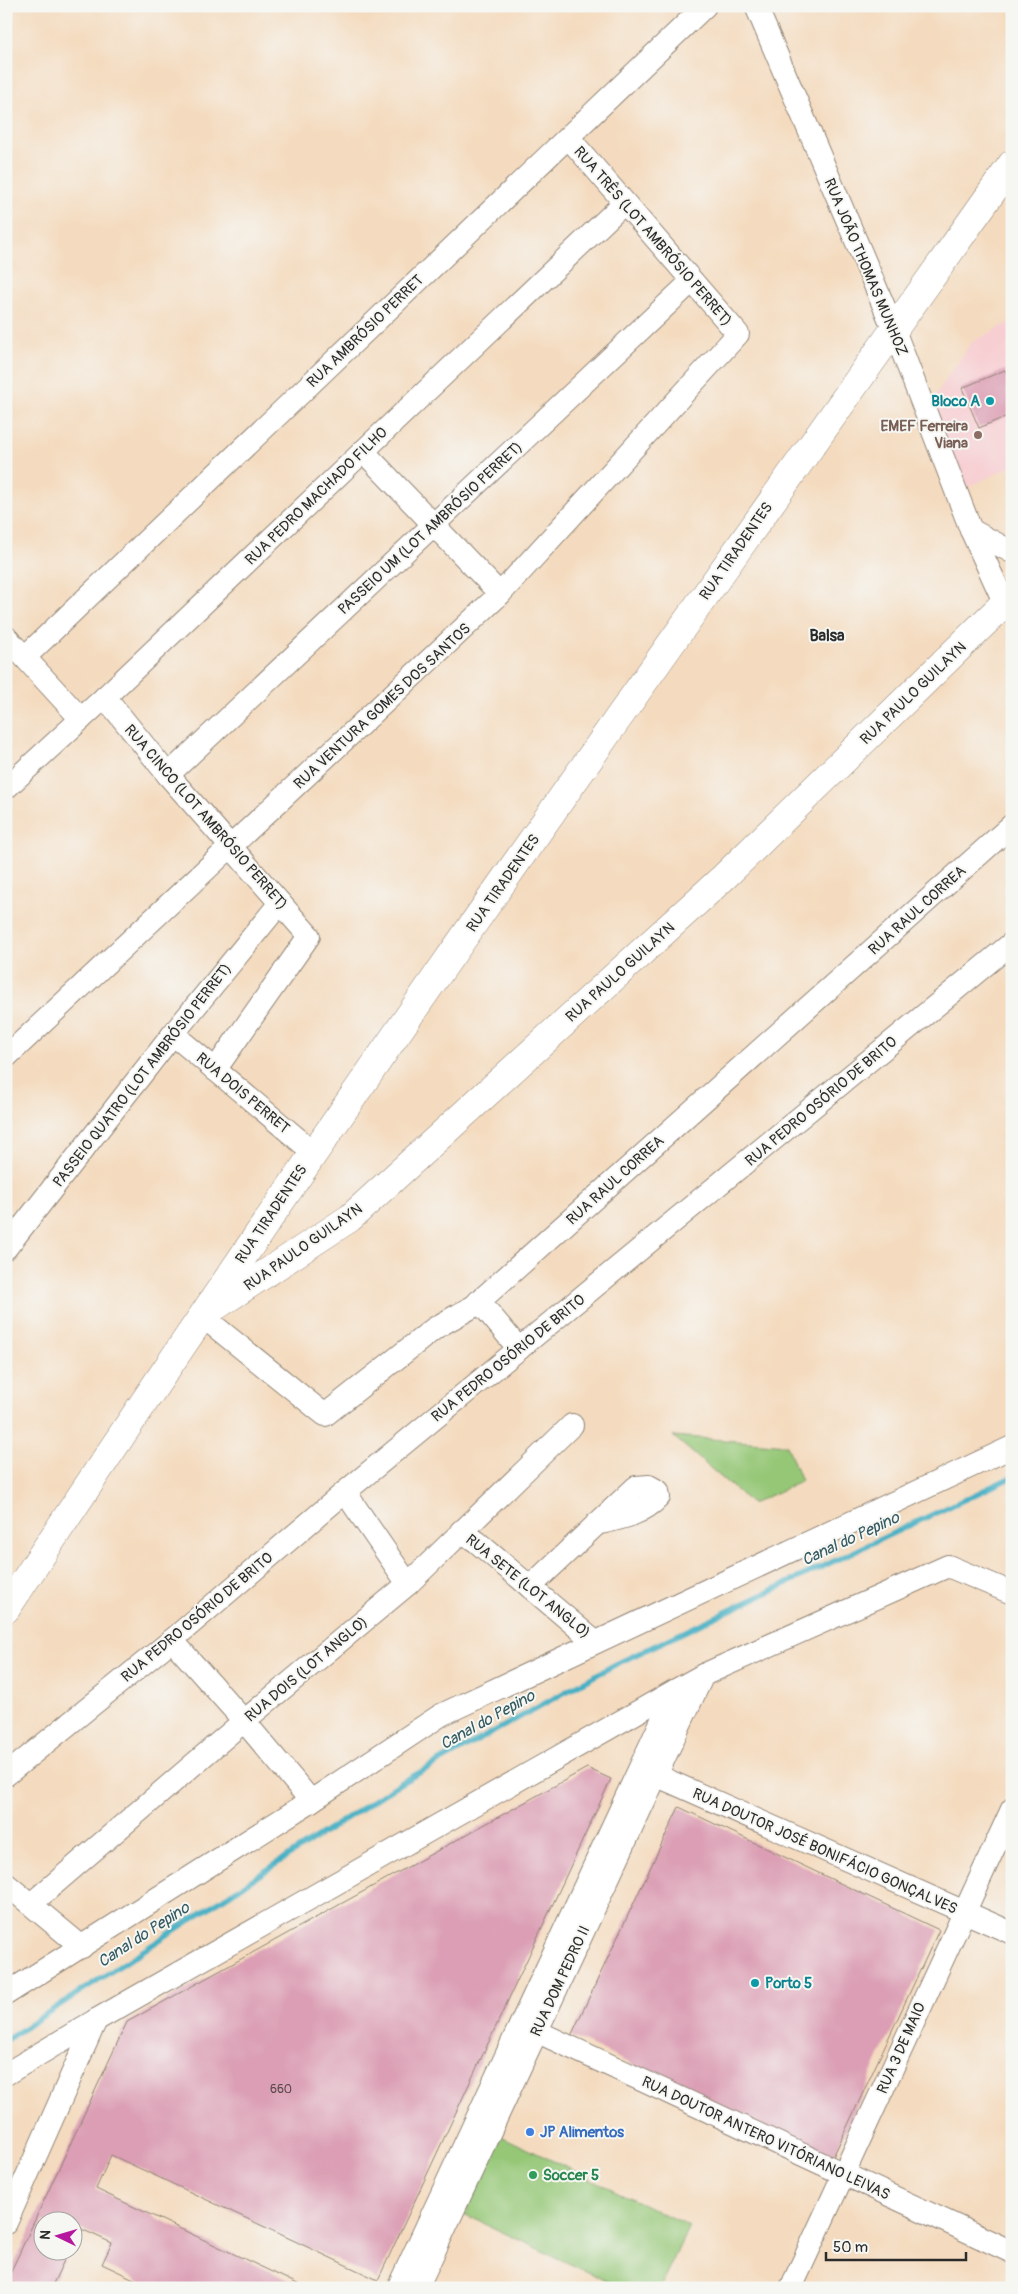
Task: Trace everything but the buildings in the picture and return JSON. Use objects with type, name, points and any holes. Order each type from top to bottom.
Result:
[{"type":"street","name":"RUA AMBRÓSIO PERRET","points":[[24,657],[705,6]]},
{"type":"street","name":"RUA JOÃO THOMAS MUNHOZ","points":[[756,6],[894,330],[972,530],[1008,600]]},
{"type":"street","name":"RUA TRÊS (LOT AMBRÓSIO PERRET)","points":[[568,137],[738,334]]},
{"type":"street","name":"RUA TIRADENTES","points":[[6,1609],[313,1152],[1012,164]]},
{"type":"street","name":"RUA PEDRO MACHADO FILHO","points":[[6,788],[104,698],[624,204]]},
{"type":"street","name":"PASSEIO UM (LOT AMBRÓSIO PERRET)","points":[[168,775],[692,281]]},
{"type":"street","name":"RUA VENTURA GOMES DOS SANTOS","points":[[6,1057],[500,594],[738,334]]},
{"type":"street","points":[[363,451],[500,594]]},
{"type":"street","points":[[972,530],[1012,552]]},
{"type":"street","name":"RUA PAULO GUILAYN","points":[[202,1316],[350,1218],[726,876],[1008,600]]},
{"type":"street","points":[[6,637],[81,719]]},
{"type":"street","name":"RUA CINCO (LOT AMBRÓSIO PERRET)","points":[[104,698],[168,775],[309,936],[215,1070]]},
{"type":"street","name":"RUA RAUL CORREA","points":[[202,1316],[324,1415],[435,1328],[480,1301],[1012,825]]},
{"type":"street","name":"PASSEIO QUATRO (LOT AMBRÓSIO PERRET)","points":[[6,1248],[173,1034],[280,903]]},
{"type":"street","name":"RUA PEDRO OSÓRIO DE BRITO","points":[[6,1776],[172,1640],[345,1492],[520,1350],[1012,943]]},
{"type":"street","name":"RUA DOIS PERRET","points":[[173,1034],[313,1152]]},
{"type":"street","points":[[480,1301],[520,1350]]},
{"type":"street","name":"RUA DOIS (LOT ANGLO)","points":[[31,1904],[244,1721],[408,1584],[572,1425]]},
{"type":"street","points":[[6,1994],[311,1801],[441,1715],[1012,1447]]},
{"type":"street","points":[[345,1492],[408,1584]]},
{"type":"street","points":[[530,1587],[596,1524]]},
{"type":"street","name":"RUA SETE (LOT ANGLO)","points":[[461,1531],[477,1542],[595,1642]]},
{"type":"street","points":[[6,2074],[96,2020],[703,1675],[948,1566],[1012,1593]]},
{"type":"street","points":[[172,1640],[244,1721],[311,1801]]},
{"type":"street","name":"RUA DOM PEDRO II","points":[[398,2288],[454,2187],[648,1772],[703,1675]]},
{"type":"street","name":"RUA DOM PEDRO II","points":[[648,1772],[676,1690]]},
{"type":"street","name":"RUA DOUTOR JOSÉ BONIFÁCIO GONÇALVES","points":[[648,1772],[1012,1933]]},
{"type":"street","name":"RUA 3 DE MAIO","points":[[791,2288],[1012,1809]]},
{"type":"street","points":[[6,1884],[82,1947]]},
{"type":"street","points":[[6,2223],[96,2020]]},
{"type":"street","name":"RUA DOUTOR ANTERO VITÓRIANO LEIVAS","points":[[528,2027],[1012,2252]]},
{"type":"street","name":"RUA DOM PEDRO II","points":[[416,2288],[454,2187]]},
{"type":"shaded area","name":"EMEF Ferreira Viana","points":[[1012,321],[1012,466],[966,488],[930,403],[972,342]]},
{"type":"green space","points":[[673,1436],[787,1445],[801,1481],[752,1504]]},
{"type":"green space","name":"Soccer 5","points":[[501,2136],[689,2226],[660,2288],[621,2288],[464,2214]]},
{"type":"waterway","name":"Canal do Pepino","points":[[6,2040],[399,1784],[616,1664],[1012,1477]]},
{"type":"place","name":"Bloco A","points":[[990,401]]},
{"type":"place","name":"EMEF Ferreira Viana","points":[[978,435]]},
{"type":"place","name":"Porto 5","points":[[755,1983]]},
{"type":"place","name":"JP Alimentos","points":[[530,2132]]},
{"type":"place","name":"Soccer 5","points":[[533,2175]]},
{"type":"district","name":"Balsa","points":[[827,635]]}]
